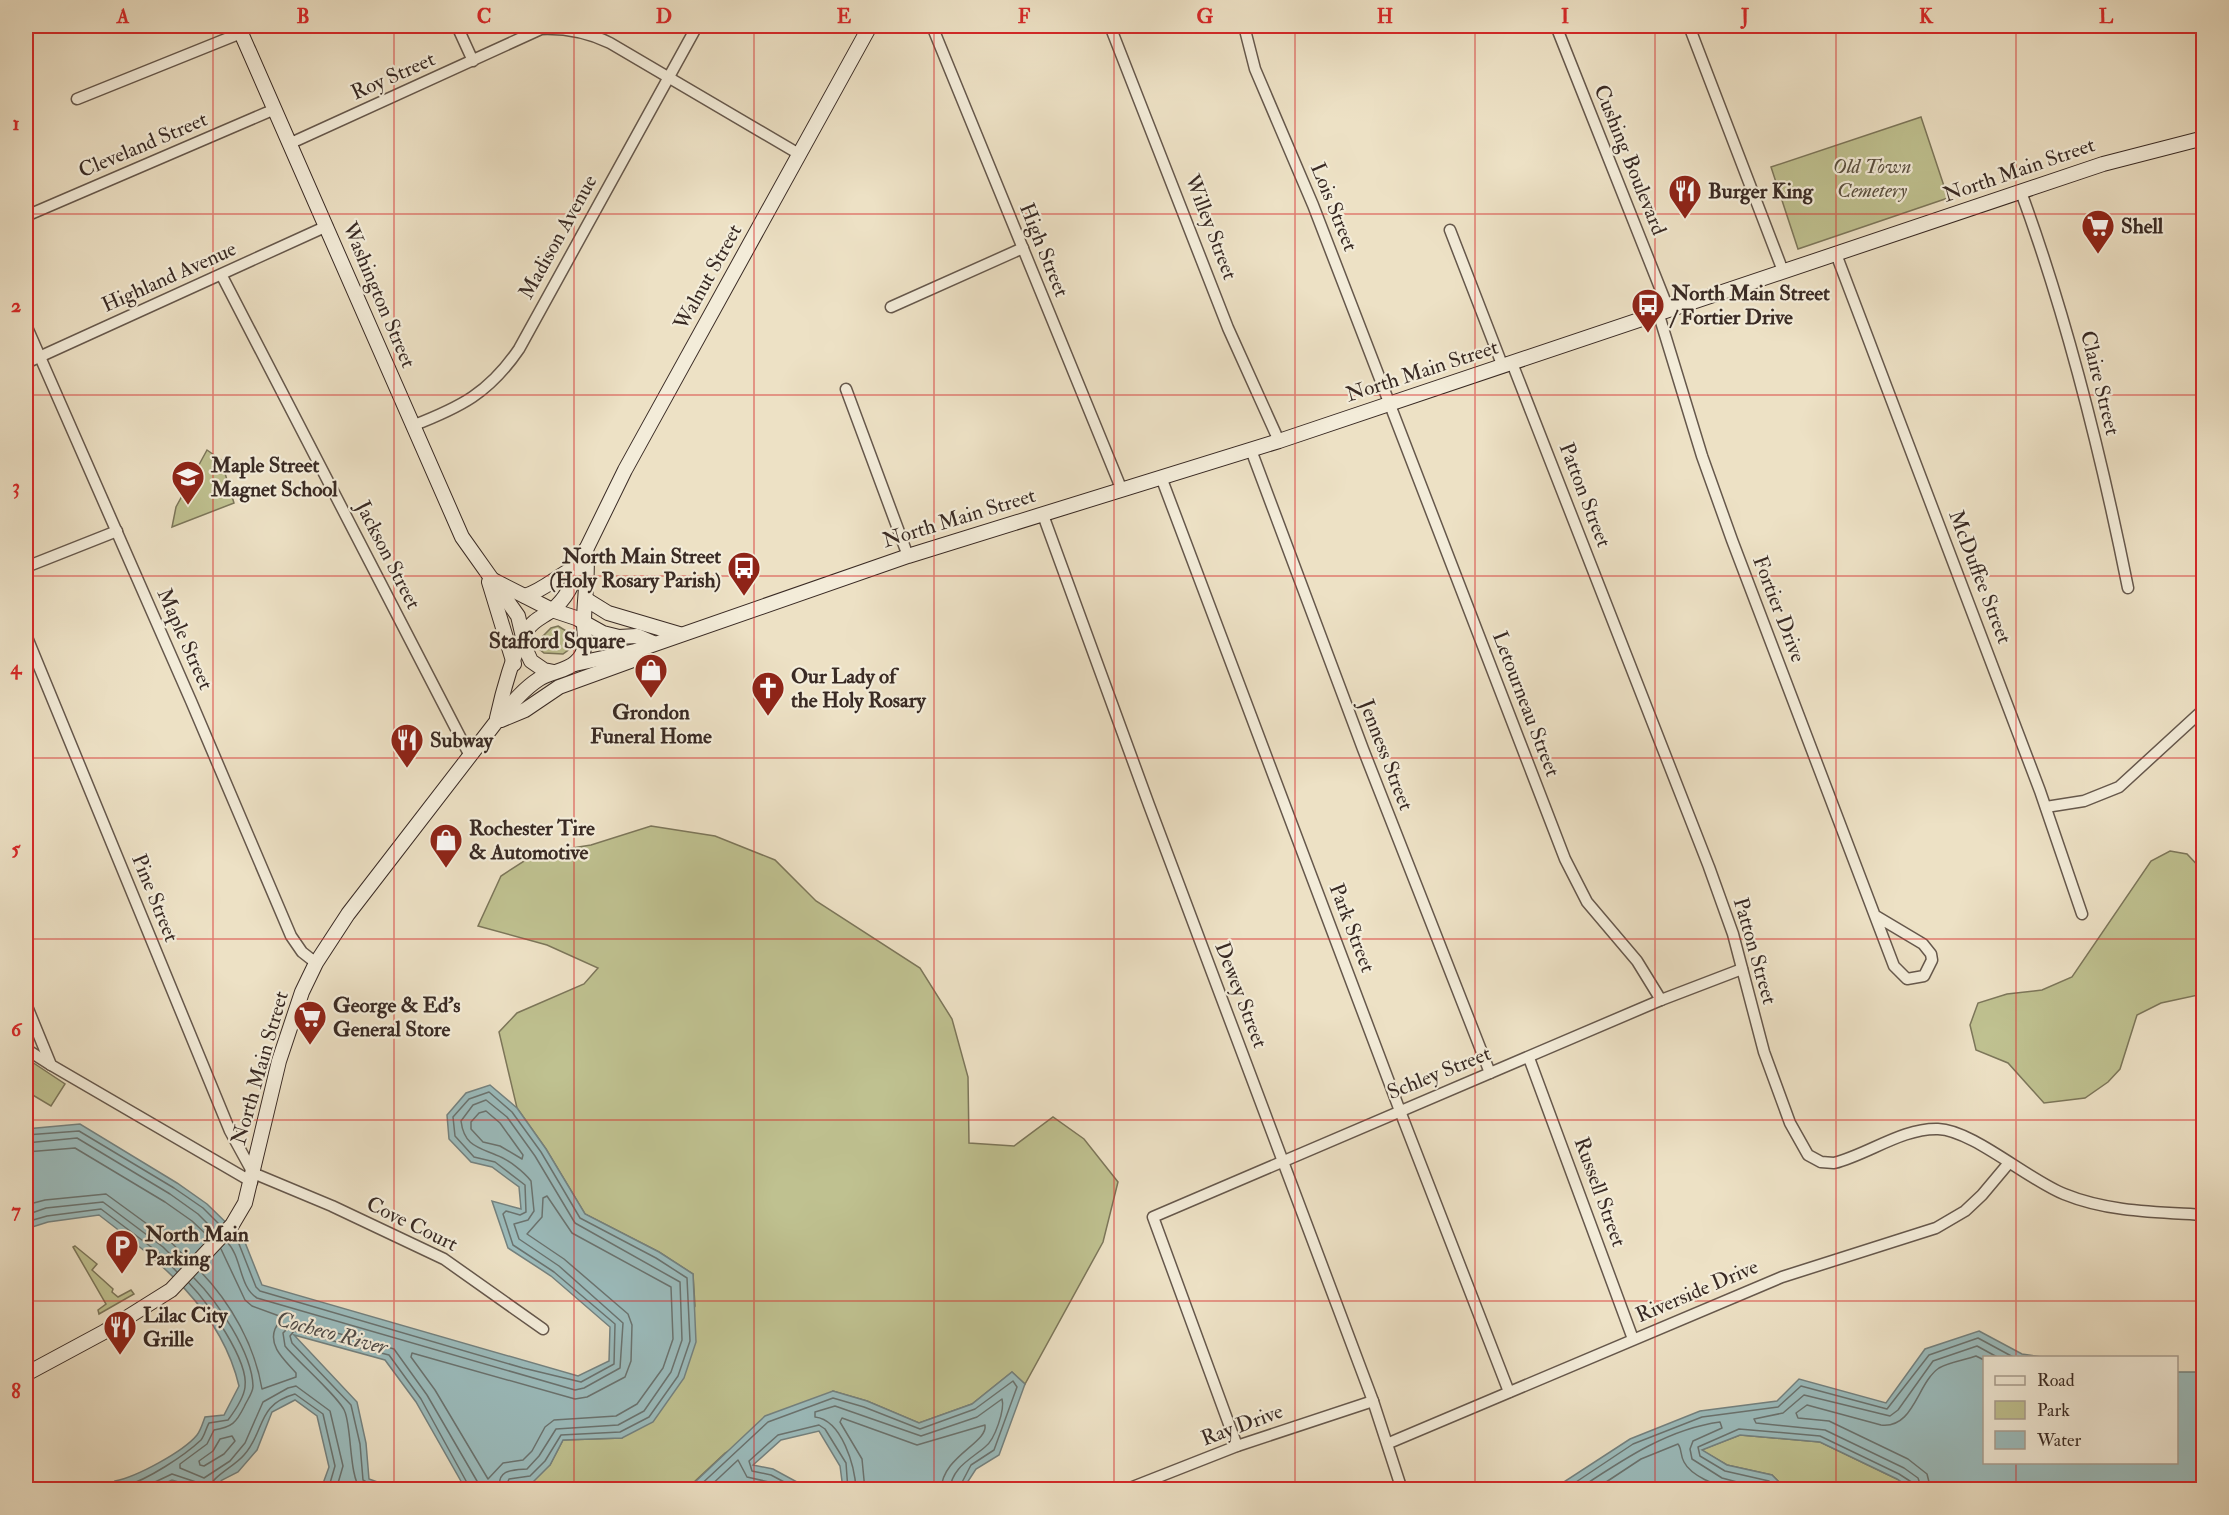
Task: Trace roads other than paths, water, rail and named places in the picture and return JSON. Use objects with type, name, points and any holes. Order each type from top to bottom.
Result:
[{"type":"main road","name":"Walnut Street","points":[[552,610],[570,588],[578,566],[625,470],[870,26]]},
{"type":"main road","name":"Washington Street","points":[[239,29],[462,537],[488,578],[518,616],[523,636]]},
{"type":"main road","name":"North Main Street","points":[[575,664],[635,651],[679,634],[797,596],[908,555],[1279,441],[1663,310],[2103,164],[2204,138]]},
{"type":"main road","points":[[552,610],[535,621],[523,636],[531,661],[544,670],[554,672],[575,664],[585,645],[584,624],[589,573],[586,549]]},
{"type":"main road","points":[[525,596],[544,589],[564,572],[578,566]]},
{"type":"main road","points":[[488,578],[552,610],[576,618],[603,633],[619,637],[637,636],[653,643]]},
{"type":"main road","points":[[488,578],[514,664]]},
{"type":"main road","points":[[587,600],[608,613],[679,634]]},
{"type":"main road","name":"North Main Street","points":[[496,722],[523,636]]},
{"type":"main road","name":"North Main Street","points":[[496,722],[525,710],[559,687],[637,658],[653,643]]},
{"type":"main road","name":"North Main Street","points":[[26,1374],[104,1332],[171,1290],[232,1225],[245,1203],[279,1061],[302,992],[316,963],[348,914],[496,722],[519,696],[539,679],[554,672]]},
{"type":"street","points":[[457,26],[473,61]]},
{"type":"street","name":"Madison Avenue","points":[[412,426],[467,401],[494,382],[505,370],[519,349],[697,26]]},
{"type":"street","name":"High Street","points":[[932,26],[1121,488]]},
{"type":"street","name":"Willey Street","points":[[1110,26],[1232,338],[1279,441]]},
{"type":"street","name":"Lois Street","points":[[1244,26],[1255,69],[1313,205],[1390,403]]},
{"type":"street","name":"Cushing Boulevard","points":[[1556,26],[1663,310]]},
{"type":"street","points":[[1689,26],[1783,271]]},
{"type":"street","name":"Roy Street","points":[[291,143],[473,61],[541,27],[592,34],[669,76],[799,154]]},
{"type":"street","points":[[77,99],[239,29]]},
{"type":"street","name":"Cleveland Street","points":[[26,216],[275,109]]},
{"type":"street","name":"Claire Street","points":[[2021,192],[2042,249],[2067,331],[2128,588]]},
{"type":"street","name":"Highland Avenue","points":[[26,363],[222,276],[327,226]]},
{"type":"street","name":"Patton Street","points":[[1450,230],[1507,365],[1708,867],[1733,934],[1764,1052],[1790,1123],[1808,1155],[1821,1162],[1834,1163],[1910,1133],[1941,1129],[1971,1139],[2008,1164],[2049,1187],[2092,1204],[2153,1212],[2204,1215]]},
{"type":"street","points":[[891,306],[1023,248]]},
{"type":"street","name":"McDuffee Street","points":[[1836,254],[2046,807],[2082,914]]},
{"type":"street","name":"Jackson Street","points":[[222,276],[470,756]]},
{"type":"street","name":"Fortier Drive","points":[[1663,310],[1702,456],[1732,540],[1897,971],[1906,979],[1919,979],[1924,976],[1932,966],[1928,948],[1876,916]]},
{"type":"street","name":"Maple Street","points":[[26,325],[291,936],[302,952],[316,963]]},
{"type":"street","points":[[846,389],[908,555]]},
{"type":"street","name":"Letourneau Street","points":[[1390,403],[1573,876],[1587,902],[1637,961],[1661,1000]]},
{"type":"street","name":"Jenness Street","points":[[1251,450],[1359,738],[1490,1073]]},
{"type":"street","name":"Park Street","points":[[1161,477],[1509,1392]]},
{"type":"street","name":"Dewey Street","points":[[1043,515],[1389,1443],[1402,1490]]},
{"type":"street","points":[[26,567],[117,531]]},
{"type":"street","name":"Pine Street","points":[[26,635],[230,1131],[252,1178]]},
{"type":"street","points":[[2046,807],[2084,801],[2119,787],[2204,710]]},
{"type":"street","name":"Schley Street","points":[[1237,1446],[1153,1217],[1661,1000],[1742,969]]},
{"type":"street","points":[[26,1004],[51,1065]]},
{"type":"street","points":[[26,1043],[36,1028]]},
{"type":"street","name":"Cove Court","points":[[26,1049],[252,1178],[332,1206],[444,1259],[543,1329]]},
{"type":"street","name":"Russell Street","points":[[1529,1058],[1633,1340]]},
{"type":"street","name":"Riverside Drive","points":[[1389,1443],[1782,1277],[1936,1228],[1965,1211],[2008,1164]]},
{"type":"street","name":"Ray Drive","points":[[1125,1490],[1237,1446],[1373,1401]]},
{"type":"water","name":"Cocheco River","points":[[490,1085],[517,1108],[546,1149],[585,1214],[659,1252],[693,1274],[696,1342],[684,1378],[653,1422],[622,1438],[563,1440],[550,1465],[532,1483],[511,1482],[518,1489],[466,1490],[416,1402],[385,1360],[294,1335],[357,1402],[366,1443],[369,1479],[397,1489],[321,1489],[329,1467],[317,1416],[295,1400],[272,1412],[257,1450],[238,1472],[222,1480],[213,1489],[202,1489],[172,1480],[153,1489],[118,1489],[115,1481],[135,1475],[159,1463],[190,1442],[198,1433],[205,1417],[224,1415],[239,1386],[230,1358],[203,1310],[165,1269],[99,1215],[48,1222],[26,1229],[26,1129],[80,1124],[177,1183],[207,1204],[244,1240],[262,1285],[578,1376],[609,1361],[610,1327],[551,1276],[508,1248],[492,1201],[521,1209],[519,1187],[492,1167],[471,1162],[449,1139],[447,1115],[466,1093]]},
{"type":"water","points":[[1979,1331],[2022,1354],[2035,1356],[1983,1356],[1983,1464],[2178,1464],[2178,1372],[2203,1372],[2203,1489],[1912,1489],[1897,1479],[1820,1442],[1740,1435],[1702,1450],[1727,1465],[1772,1475],[1786,1489],[1553,1489],[1630,1439],[1700,1411],[1777,1401],[1799,1379],[1886,1403],[1925,1349]]},
{"type":"water","points":[[1012,1372],[1025,1384],[999,1455],[976,1469],[963,1489],[843,1489],[840,1466],[819,1431],[781,1440],[753,1465],[773,1469],[797,1482],[791,1489],[682,1489],[694,1483],[765,1416],[833,1391],[867,1401],[919,1423],[972,1404]]},
{"type":"place","name":"Burger King","points":[[1685,220]]},
{"type":"place","name":"Shell","points":[[2098,255]]},
{"type":"place","name":"North Main Street / Fortier Drive","points":[[1648,334]]},
{"type":"place","name":"Maple Street Magnet School","points":[[188,506]]},
{"type":"place","name":"North Main Street (Holy Rosary Parish)","points":[[744,597]]},
{"type":"place","name":"Grondon Funeral Home","points":[[651,699]]},
{"type":"place","name":"Our Lady of the Holy Rosary","points":[[768,717]]},
{"type":"place","name":"Subway","points":[[407,769]]},
{"type":"place","name":"Rochester Tire & Automotive","points":[[446,869]]},
{"type":"place","name":"George & Ed's General Store","points":[[310,1046]]},
{"type":"place","name":"North Main Parking","points":[[122,1275]]},
{"type":"place","name":"Lilac City Grille","points":[[120,1356]]},
{"type":"district","name":"Stafford Square","points":[[557,641]]},
{"type":"park label","name":"Old Town Cemetery","points":[[1872,178]]}]
